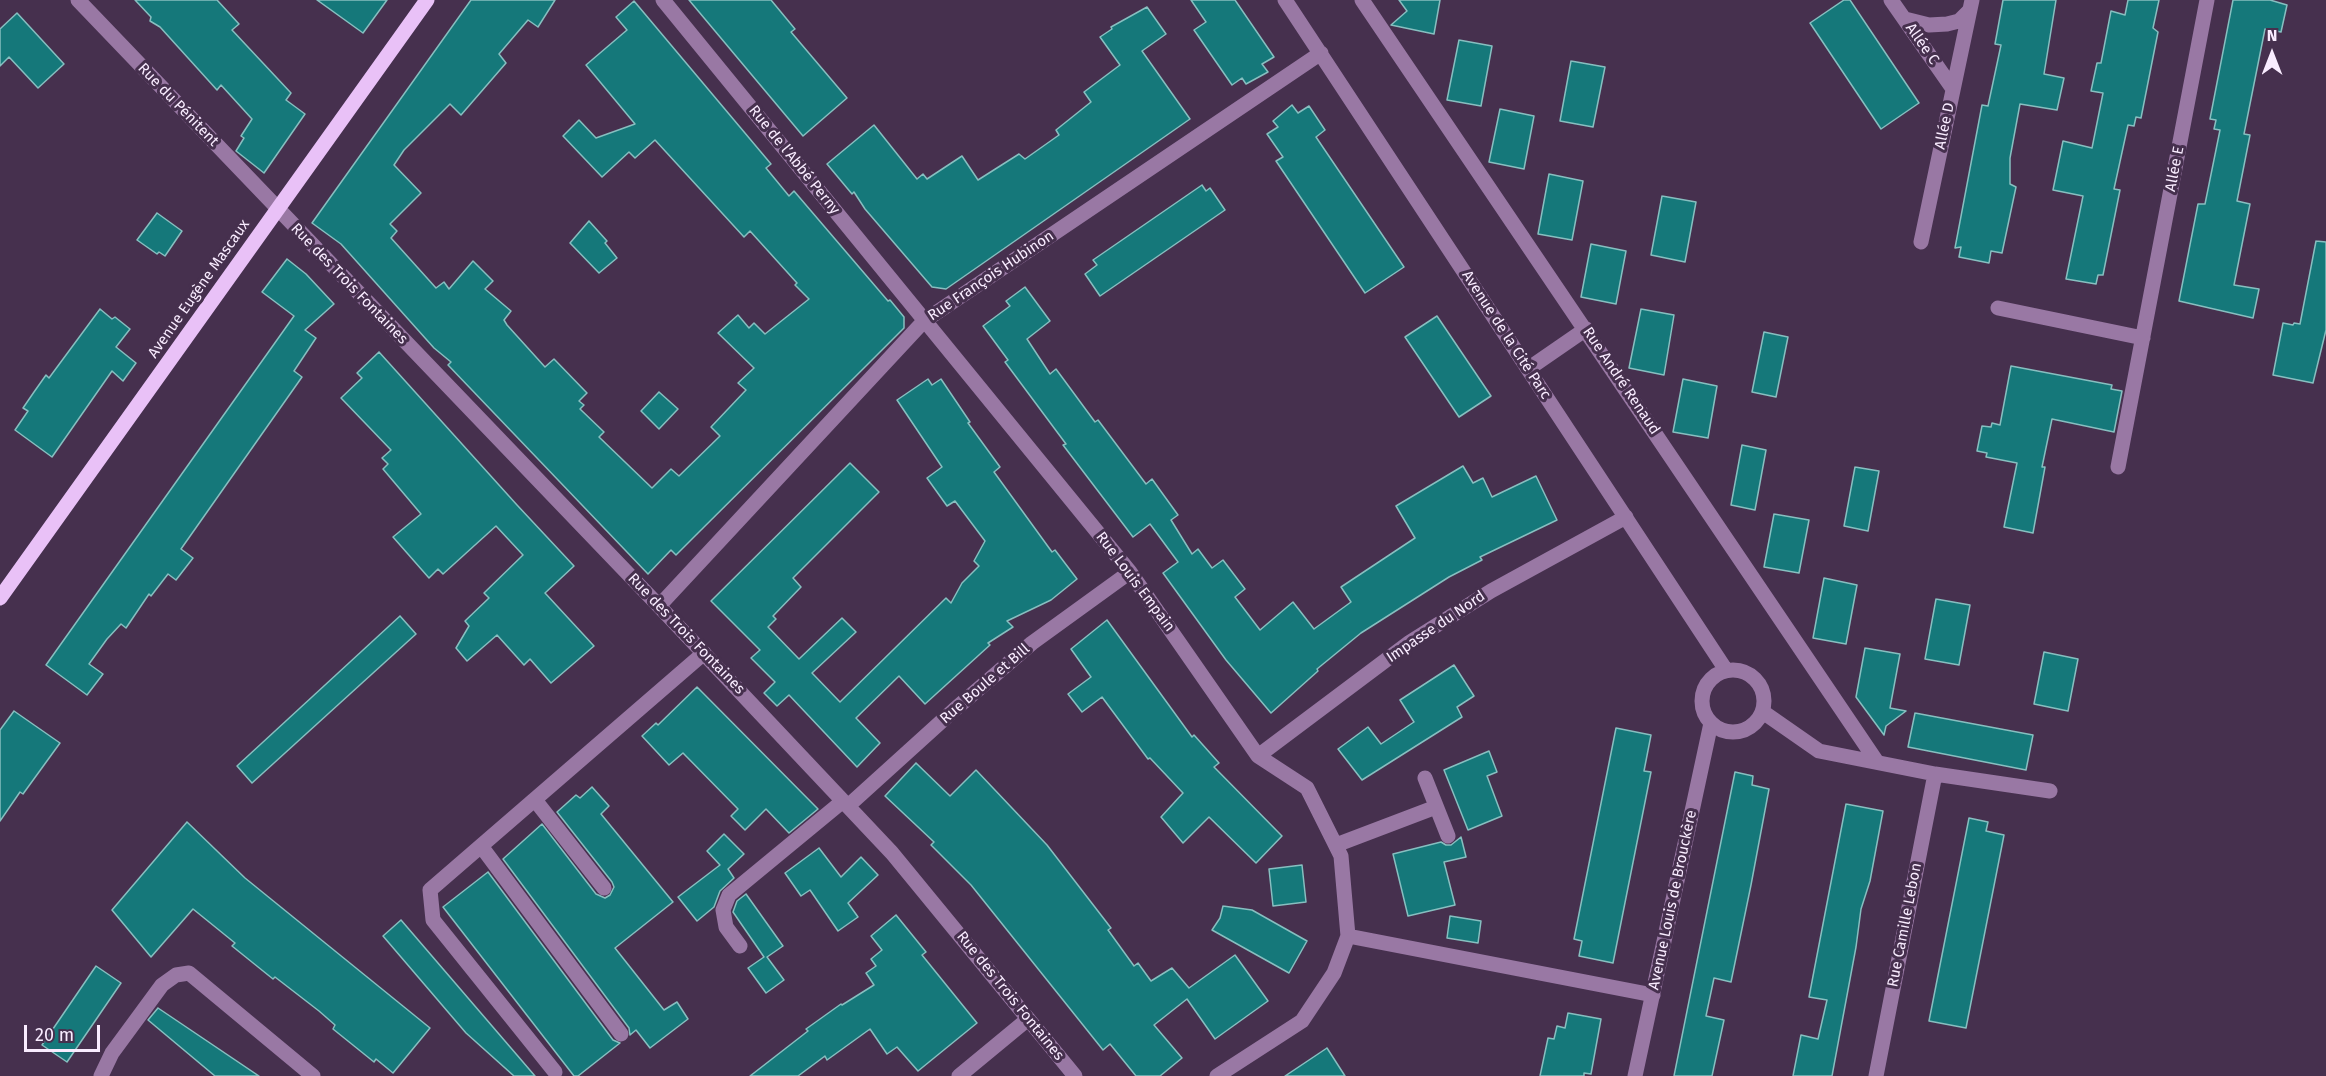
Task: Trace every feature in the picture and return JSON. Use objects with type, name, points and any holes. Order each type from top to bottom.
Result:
[{"type":"main road","name":"Avenue Eugène Mascaux","points":[[0,598],[427,0]]},
{"type":"street","name":"Rue du Pénitent","points":[[78,0],[277,210]]},
{"type":"street","name":"Rue de l’Abbé Perny","points":[[663,0],[924,321]]},
{"type":"street","name":"Avenue de la Cité Parc","points":[[1285,0],[1726,670]]},
{"type":"street","name":"Rue André Renaud","points":[[1362,0],[1877,762]]},
{"type":"street","name":"Allée C","points":[[1891,0],[1953,89]]},
{"type":"street","name":"Allée E","points":[[2118,467],[2207,0]]},
{"type":"street","name":"Allée D","points":[[1905,19],[1929,25],[1947,24],[1959,21],[1970,5]]},
{"type":"street","name":"Allée D","points":[[1921,242],[1970,5]]},
{"type":"street","name":"Rue François Hubinon","points":[[659,606],[924,321],[1321,53]]},
{"type":"street","name":"Rue des Trois Fontaines","points":[[277,210],[704,653],[892,853],[1076,1076]]},
{"type":"street","points":[[1998,308],[2143,338]]},
{"type":"street","name":"Rue Louis Empain","points":[[924,321],[1130,572],[1258,756],[1307,788],[1341,856],[1348,936],[1334,973],[1302,1021],[1217,1076]]},
{"type":"street","points":[[1528,369],[1586,329]]},
{"type":"street","name":"Impasse du Nord","points":[[1258,756],[1410,642],[1491,591],[1626,517]]},
{"type":"street","name":"Rue Boule et Bill","points":[[740,945],[726,927],[723,910],[729,895],[845,803],[1032,644],[1130,572]]},
{"type":"street","points":[[555,1072],[433,920],[430,890],[704,653]]},
{"type":"street","points":[[1726,670],[1745,672],[1754,677],[1763,693],[1762,712],[1749,728],[1740,732],[1729,732],[1719,729],[1705,716],[1702,697],[1710,680],[1726,670]]},
{"type":"street","points":[[1762,712],[1819,751],[1935,774],[2050,791]]},
{"type":"street","name":"Avenue Louis de Brouckère","points":[[1635,1076],[1711,723]]},
{"type":"street","name":"Rue Camille Lebon","points":[[1876,1076],[1935,774]]},
{"type":"street","points":[[1425,778],[1448,836]]},
{"type":"street","points":[[535,800],[604,888]]},
{"type":"street","points":[[1336,845],[1436,807]]},
{"type":"street","points":[[481,846],[621,1034]]},
{"type":"street","points":[[1348,936],[1653,995]]},
{"type":"street","points":[[101,1076],[112,1053],[162,985],[176,975],[189,974],[313,1076]]},
{"type":"street","points":[[959,1076],[1028,1018]]},
{"type":"building","points":[[135,0],[217,0],[239,24],[232,30],[291,93],[286,100],[305,114],[264,173],[236,151],[244,138],[241,136],[252,119],[221,85],[217,90],[160,27],[150,21],[151,17]]},
{"type":"building","points":[[317,0],[387,0],[363,33]]},
{"type":"building","points":[[471,0],[555,0],[538,27],[528,20],[499,54],[506,63],[461,115],[450,104],[404,150],[394,165],[421,193],[390,224],[397,231],[391,238],[436,288],[444,282],[449,289],[473,261],[493,281],[485,289],[511,311],[504,320],[507,325],[545,367],[554,359],[587,393],[579,401],[584,405],[580,409],[604,432],[599,437],[652,488],[671,469],[679,476],[720,436],[711,427],[746,390],[738,383],[754,368],[718,333],[738,315],[749,328],[754,323],[765,334],[809,299],[750,231],[744,237],[655,140],[635,158],[629,152],[602,177],[563,136],[579,120],[596,138],[635,124],[586,65],[627,30],[616,17],[634,1],[771,164],[766,168],[789,196],[794,191],[904,317],[904,328],[676,555],[671,550],[648,574],[448,365],[451,362],[434,348],[341,244],[312,223]]},
{"type":"building","points":[[689,0],[771,0],[795,29],[791,32],[847,98],[803,136]]},
{"type":"building","points":[[1191,0],[1235,0],[1274,57],[1262,64],[1268,72],[1246,84],[1242,78],[1232,85],[1194,30],[1206,22]]},
{"type":"building","points":[[1399,0],[1440,0],[1434,34],[1391,25],[1407,11]]},
{"type":"building","points":[[1844,0],[1850,0],[1919,103],[1881,129],[1810,23]]},
{"type":"building","points":[[2003,0],[2056,0],[2044,74],[2064,78],[2057,110],[2020,104],[2010,158],[2010,184],[2016,187],[2002,253],[1991,251],[1989,263],[1959,257],[1961,247],[1955,248],[1982,105],[1988,106],[2001,45],[1995,44]]},
{"type":"building","points":[[2128,0],[2159,0],[2153,28],[2158,32],[2141,118],[2136,117],[2134,126],[2128,125],[2114,189],[2120,190],[2103,275],[2098,275],[2096,284],[2066,279],[2083,196],[2053,190],[2063,141],[2092,148],[2103,93],[2091,91],[2097,63],[2101,63],[2111,11],[2125,15]]},
{"type":"building","points":[[2233,0],[2270,0],[2287,5],[2281,32],[2265,29],[2244,134],[2250,135],[2237,201],[2250,204],[2234,285],[2259,289],[2253,318],[2179,301],[2198,204],[2205,204],[2220,130],[2214,129],[2216,120],[2210,119]]},
{"type":"building","points":[[1147,7],[1166,34],[1142,51],[1190,119],[946,289],[932,287],[865,209],[854,192],[852,194],[827,164],[874,125],[917,179],[923,174],[927,179],[962,156],[978,180],[1019,154],[1025,159],[1059,135],[1056,130],[1091,102],[1084,92],[1120,65],[1100,37],[1112,29],[1111,27]]},
{"type":"building","points":[[17,13],[64,64],[38,88],[9,57],[0,66],[0,29]]},
{"type":"building","points":[[1459,40],[1492,46],[1481,106],[1447,100]]},
{"type":"building","points":[[1571,61],[1605,67],[1593,127],[1560,121]]},
{"type":"building","points":[[1292,105],[1298,113],[1309,106],[1325,130],[1316,137],[1404,267],[1365,293],[1276,161],[1283,157],[1267,134],[1278,127],[1273,121]]},
{"type":"building","points":[[1500,109],[1534,116],[1524,169],[1489,162]]},
{"type":"building","points":[[1549,174],[1583,181],[1572,240],[1538,234]]},
{"type":"building","points":[[1202,185],[1206,191],[1210,188],[1225,210],[1100,296],[1085,274],[1097,265],[1093,260]]},
{"type":"building","points":[[1662,196],[1696,202],[1685,262],[1651,255]]},
{"type":"building","points":[[157,213],[182,231],[165,256],[159,252],[157,254],[137,240]]},
{"type":"building","points":[[589,221],[607,241],[605,243],[617,258],[599,273],[570,243]]},
{"type":"building","points":[[2316,241],[2326,242],[2326,330],[2313,383],[2273,375],[2283,323],[2300,324]]},
{"type":"building","points":[[1591,244],[1626,251],[1616,304],[1581,297]]},
{"type":"building","points":[[287,259],[306,274],[334,304],[305,330],[316,338],[294,371],[302,377],[181,549],[193,558],[176,580],[168,574],[151,596],[149,594],[126,628],[121,624],[89,664],[103,674],[87,695],[46,665],[294,316],[262,292]]},
{"type":"building","points":[[1025,287],[1050,321],[1027,339],[1050,374],[1056,369],[1095,422],[1098,420],[1146,484],[1152,479],[1178,515],[1171,520],[1192,554],[1198,549],[1212,568],[1223,560],[1245,589],[1235,597],[1260,630],[1293,602],[1314,629],[1351,602],[1341,587],[1415,538],[1396,506],[1463,466],[1473,483],[1483,478],[1492,497],[1536,476],[1557,520],[1480,557],[1482,560],[1449,577],[1361,633],[1317,669],[1318,671],[1271,713],[1226,660],[1163,573],[1178,562],[1150,524],[1133,537],[1063,445],[1066,444],[1005,362],[1008,360],[983,326],[1010,306],[1006,301]]},
{"type":"building","points":[[100,309],[130,329],[116,347],[136,363],[123,381],[112,371],[52,457],[15,430],[28,411],[23,408],[34,392],[46,375],[49,378]]},
{"type":"building","points":[[1641,309],[1674,315],[1664,375],[1629,368]]},
{"type":"building","points":[[1437,316],[1491,396],[1459,417],[1405,337]]},
{"type":"building","points":[[1764,332],[1788,337],[1776,397],[1752,392]]},
{"type":"building","points":[[379,352],[574,566],[545,593],[594,646],[551,683],[530,659],[524,665],[497,635],[467,661],[456,648],[469,626],[465,621],[489,598],[484,593],[523,555],[496,526],[443,574],[438,569],[429,578],[393,537],[421,514],[383,469],[388,464],[382,458],[391,450],[341,398],[362,378],[357,373]]},
{"type":"building","points":[[2011,366],[2112,385],[2111,389],[2122,391],[2114,432],[2052,419],[2042,467],[2045,467],[2033,533],[2004,527],[2017,463],[1986,457],[1987,453],[1977,451],[1982,426],[1991,427],[1992,423],[2000,425]]},
{"type":"building","points":[[928,379],[932,385],[941,379],[970,422],[968,423],[1000,467],[994,472],[1052,552],[1055,550],[1077,579],[1051,600],[1007,621],[1013,627],[988,643],[990,645],[925,704],[899,676],[856,718],[880,743],[857,767],[789,695],[777,706],[764,693],[775,682],[751,658],[760,650],[711,601],[850,463],[879,492],[793,578],[801,587],[773,616],[776,619],[768,627],[799,659],[842,618],[856,632],[812,673],[840,702],[946,598],[951,603],[962,583],[979,566],[974,561],[985,541],[955,501],[947,506],[927,478],[942,467],[897,400]]},
{"type":"building","points":[[1683,379],[1717,386],[1708,438],[1673,432]]},
{"type":"building","points":[[659,392],[678,409],[659,429],[641,411]]},
{"type":"building","points":[[1742,445],[1766,450],[1755,510],[1731,505]]},
{"type":"building","points":[[1855,467],[1879,471],[1868,531],[1844,526]]},
{"type":"building","points":[[1774,514],[1809,520],[1799,573],[1764,567]]},
{"type":"building","points":[[1824,578],[1857,585],[1846,644],[1813,638]]},
{"type":"building","points":[[1936,599],[1970,605],[1959,665],[1925,659]]},
{"type":"building","points":[[400,616],[416,634],[252,783],[237,766]]},
{"type":"building","points":[[1107,620],[1192,737],[1194,735],[1219,763],[1214,767],[1282,836],[1256,863],[1209,817],[1183,843],[1161,817],[1183,793],[1150,758],[1148,759],[1102,697],[1082,712],[1068,694],[1091,677],[1071,649]]},
{"type":"building","points":[[1865,648],[1900,654],[1890,708],[1906,711],[1886,726],[1884,735],[1856,697]]},
{"type":"building","points":[[2044,652],[2078,659],[2068,711],[2034,704]]},
{"type":"building","points":[[1454,665],[1474,696],[1457,707],[1462,717],[1362,780],[1338,749],[1368,727],[1381,744],[1414,722],[1400,700]]},
{"type":"building","points":[[697,687],[818,809],[789,833],[766,809],[745,830],[731,816],[738,809],[683,753],[669,765],[642,736],[656,723],[658,725]]},
{"type":"building","points":[[14,711],[60,743],[23,794],[20,792],[0,821],[0,730]]},
{"type":"building","points":[[1915,713],[2033,735],[2026,770],[1908,747]]},
{"type":"building","points":[[1616,728],[1651,735],[1644,771],[1651,772],[1613,963],[1579,956],[1582,941],[1574,939]]},
{"type":"building","points":[[1489,751],[1497,772],[1487,776],[1502,816],[1468,830],[1444,770]]},
{"type":"building","points":[[916,763],[950,796],[976,770],[1047,845],[1111,928],[1108,930],[1134,966],[1138,963],[1151,981],[1172,968],[1189,988],[1235,955],[1268,1001],[1215,1039],[1187,999],[1154,1025],[1182,1058],[1160,1076],[1136,1076],[1110,1044],[1103,1050],[971,885],[931,845],[934,842],[885,796]]},
{"type":"building","points":[[1735,772],[1753,776],[1752,785],[1769,789],[1731,982],[1714,978],[1706,1016],[1724,1020],[1712,1076],[1674,1076]]},
{"type":"building","points":[[592,787],[609,806],[601,814],[673,902],[615,948],[664,1010],[677,1002],[688,1019],[650,1048],[636,1030],[630,1035],[629,1028],[503,859],[542,824],[596,894],[605,898],[610,895],[614,887],[612,882],[557,812],[576,795],[580,798]]},
{"type":"building","points":[[1846,804],[1883,811],[1870,881],[1861,909],[1832,1076],[1793,1076],[1801,1035],[1818,1039],[1827,1000],[1809,997]]},
{"type":"building","points":[[1969,818],[1988,822],[1986,831],[2004,835],[1966,1028],[1929,1021]]},
{"type":"building","points":[[187,822],[245,878],[430,1028],[393,1073],[376,1059],[374,1062],[333,1029],[335,1025],[319,1011],[275,977],[273,979],[232,946],[235,943],[193,909],[151,957],[112,910]]},
{"type":"building","points":[[724,834],[744,854],[728,869],[734,878],[720,891],[714,907],[697,921],[678,897],[720,865],[707,851]]},
{"type":"building","points":[[1461,837],[1466,857],[1444,862],[1455,905],[1408,916],[1393,854],[1441,842],[1451,845]]},
{"type":"building","points":[[819,848],[841,877],[861,857],[878,875],[848,903],[858,917],[838,931],[810,890],[801,896],[785,873]]},
{"type":"building","points":[[1302,865],[1306,902],[1273,906],[1269,869]]},
{"type":"building","points":[[488,872],[613,1040],[620,1043],[578,1076],[574,1076],[443,907]]},
{"type":"building","points":[[746,894],[783,946],[767,957],[784,980],[766,993],[748,968],[764,957],[733,912],[737,901]]},
{"type":"building","points":[[1223,906],[1252,910],[1307,941],[1289,973],[1212,930],[1220,918]]},
{"type":"building","points":[[896,915],[926,952],[922,955],[977,1023],[918,1071],[897,1047],[887,1054],[870,1029],[827,1060],[825,1056],[798,1076],[750,1076],[808,1031],[806,1029],[841,1004],[874,985],[866,973],[876,966],[871,959],[882,950],[871,936]]},
{"type":"building","points":[[1450,916],[1481,921],[1478,943],[1447,938]]},
{"type":"building","points":[[401,920],[535,1076],[514,1076],[466,1033],[383,936]]},
{"type":"building","points":[[96,966],[121,983],[67,1062],[42,1045]]},
{"type":"building","points":[[158,1008],[259,1076],[215,1076],[148,1020]]},
{"type":"building","points":[[1568,1013],[1601,1019],[1591,1074],[1540,1076],[1548,1038],[1554,1039],[1557,1026],[1565,1028]]},
{"type":"building","points":[[1327,1048],[1345,1076],[1285,1076]]}]
